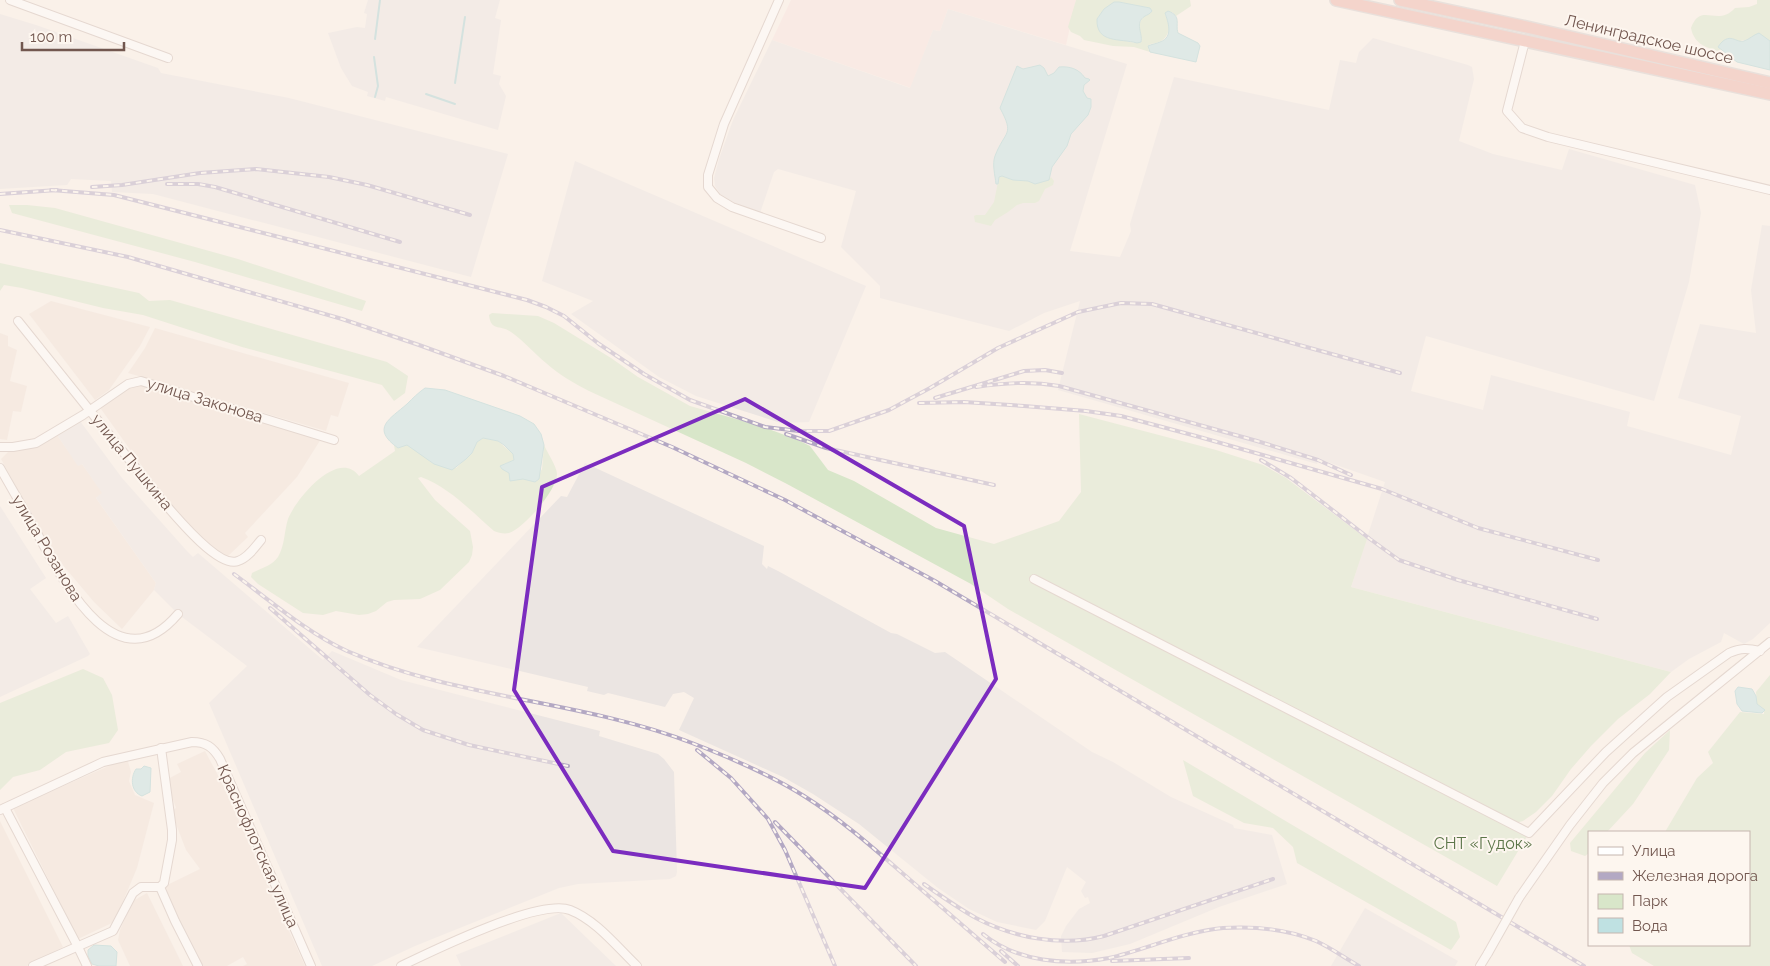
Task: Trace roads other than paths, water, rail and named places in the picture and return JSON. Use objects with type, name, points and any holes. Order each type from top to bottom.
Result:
[{"type":"highway","name":"Ленинградское шоссе","points":[[1336,0],[1770,94]]},
{"type":"highway","name":"Ленинградское шоссе","points":[[1400,0],[1770,83]]},
{"type":"street","points":[[10,0],[168,58]]},
{"type":"street","points":[[779,0],[724,124],[708,175],[708,187],[717,198],[732,207],[821,238]]},
{"type":"street","points":[[1525,41],[1507,111],[1522,128],[1548,137],[1770,190]]},
{"type":"street","name":"улица Пушкина","points":[[18,321],[180,522],[211,552],[232,563],[246,557],[261,540]]},
{"type":"street","name":"улица Законова","points":[[0,447],[36,443],[128,384],[141,381],[334,440]]},
{"type":"street","name":"улица Розанова","points":[[0,468],[57,569],[78,602],[90,616],[115,634],[130,639],[140,639],[152,636],[164,628],[178,614]]},
{"type":"street","points":[[1034,579],[1529,833],[1606,752],[1667,697],[1729,653],[1746,648],[1760,652]]},
{"type":"street","points":[[1480,966],[1519,898],[1570,824],[1609,777],[1633,753],[1770,642]]},
{"type":"street","name":"Краснофлотская улица","points":[[161,748],[192,742],[206,743],[216,752],[311,966]]},
{"type":"street","points":[[33,966],[61,953],[78,947],[113,931],[133,893],[141,888],[160,887],[164,883],[172,840],[161,748],[103,762],[2,809],[78,947],[86,966]]},
{"type":"street","points":[[160,887],[182,937],[198,966]]},
{"type":"street","points":[[401,966],[446,945],[537,910],[553,908],[568,909],[588,919],[637,966]]},
{"type":"water","points":[[1114,2],[1150,8],[1152,11],[1142,19],[1139,25],[1141,42],[1137,43],[1110,38],[1100,33],[1097,19],[1104,9]]},
{"type":"water","points":[[1168,11],[1177,18],[1178,33],[1198,43],[1200,46],[1196,62],[1150,52],[1148,46],[1164,40],[1169,33],[1165,13]]},
{"type":"water","points":[[1759,33],[1770,41],[1770,70],[1737,62],[1718,47],[1726,39],[1744,41]]},
{"type":"water","points":[[1040,65],[1048,76],[1059,67],[1067,67],[1077,70],[1085,78],[1089,79],[1084,85],[1083,91],[1087,98],[1091,99],[1091,107],[1088,115],[1071,134],[1067,146],[1052,167],[1049,180],[1035,184],[1002,176],[999,177],[998,184],[996,184],[994,159],[1008,129],[1000,108],[1017,66],[1023,69]]},
{"type":"water","points":[[425,388],[445,390],[520,416],[534,424],[541,434],[544,445],[539,479],[535,482],[523,479],[510,481],[509,473],[500,466],[514,460],[513,454],[498,441],[483,438],[477,442],[472,453],[452,470],[434,464],[407,445],[398,448],[385,435],[384,429],[386,424],[394,414]]},
{"type":"water","points":[[1738,687],[1752,689],[1756,696],[1757,704],[1765,710],[1762,713],[1742,711],[1737,704],[1735,691]]},
{"type":"water","points":[[144,766],[151,768],[150,792],[142,796],[134,788],[132,780],[136,769],[141,769]]},
{"type":"water","points":[[94,945],[111,946],[117,952],[116,966],[92,964],[88,956],[88,950]]},
{"type":"waterway","points":[[375,39],[380,0]]},
{"type":"waterway","points":[[455,83],[465,17]]},
{"type":"waterway","points":[[374,57],[378,86],[375,97]]},
{"type":"waterway","points":[[426,94],[455,104]]},
{"type":"railway","points":[[92,187],[122,185],[200,173],[256,169],[329,177],[367,185],[470,215]]},
{"type":"railway","points":[[167,184],[198,184],[215,187],[400,242]]},
{"type":"railway","points":[[51,190],[114,195],[527,300],[564,316],[599,344],[644,374],[690,400],[765,427],[799,431],[829,431],[889,410],[998,348],[1078,312],[1121,303],[1152,304],[1400,373]]},
{"type":"railway","points":[[0,194],[57,190]]},
{"type":"railway","points":[[0,230],[128,257],[342,319],[504,376],[672,447],[785,500],[935,581],[1584,966]]},
{"type":"railway","points":[[935,398],[1024,371],[1045,370],[1062,373]]},
{"type":"railway","points":[[976,387],[1017,383],[1059,386],[1257,441],[1318,460],[1351,475]]},
{"type":"railway","points":[[919,403],[964,402],[1086,411],[1121,416],[1382,489],[1478,528],[1598,560]]},
{"type":"railway","points":[[786,434],[826,448],[994,485]]},
{"type":"railway","points":[[1261,460],[1291,478],[1399,560],[1458,580],[1597,619]]},
{"type":"railway","points":[[234,574],[289,616],[347,651],[389,667],[432,680],[607,717],[650,729],[707,749],[791,788],[817,804],[878,852],[1005,962]]},
{"type":"railway","points":[[270,608],[370,695],[396,714],[423,730],[469,745],[568,766]]},
{"type":"railway","points":[[697,750],[731,778],[768,819],[785,850],[835,966]]},
{"type":"railway","points":[[775,822],[916,966]]},
{"type":"railway","points":[[924,884],[976,918],[1006,931],[1038,939],[1072,941],[1104,936],[1273,879]]},
{"type":"railway","points":[[983,934],[1011,951],[1026,956],[1076,962],[1109,958],[1208,930],[1235,927],[1258,928],[1282,931],[1316,941],[1359,966]]},
{"type":"railway","points":[[1001,951],[1018,966]]},
{"type":"railway","points":[[1112,961],[1189,958]]},
{"type":"park label","name":"СНТ «Гудок»","points":[[1483,843]]}]
